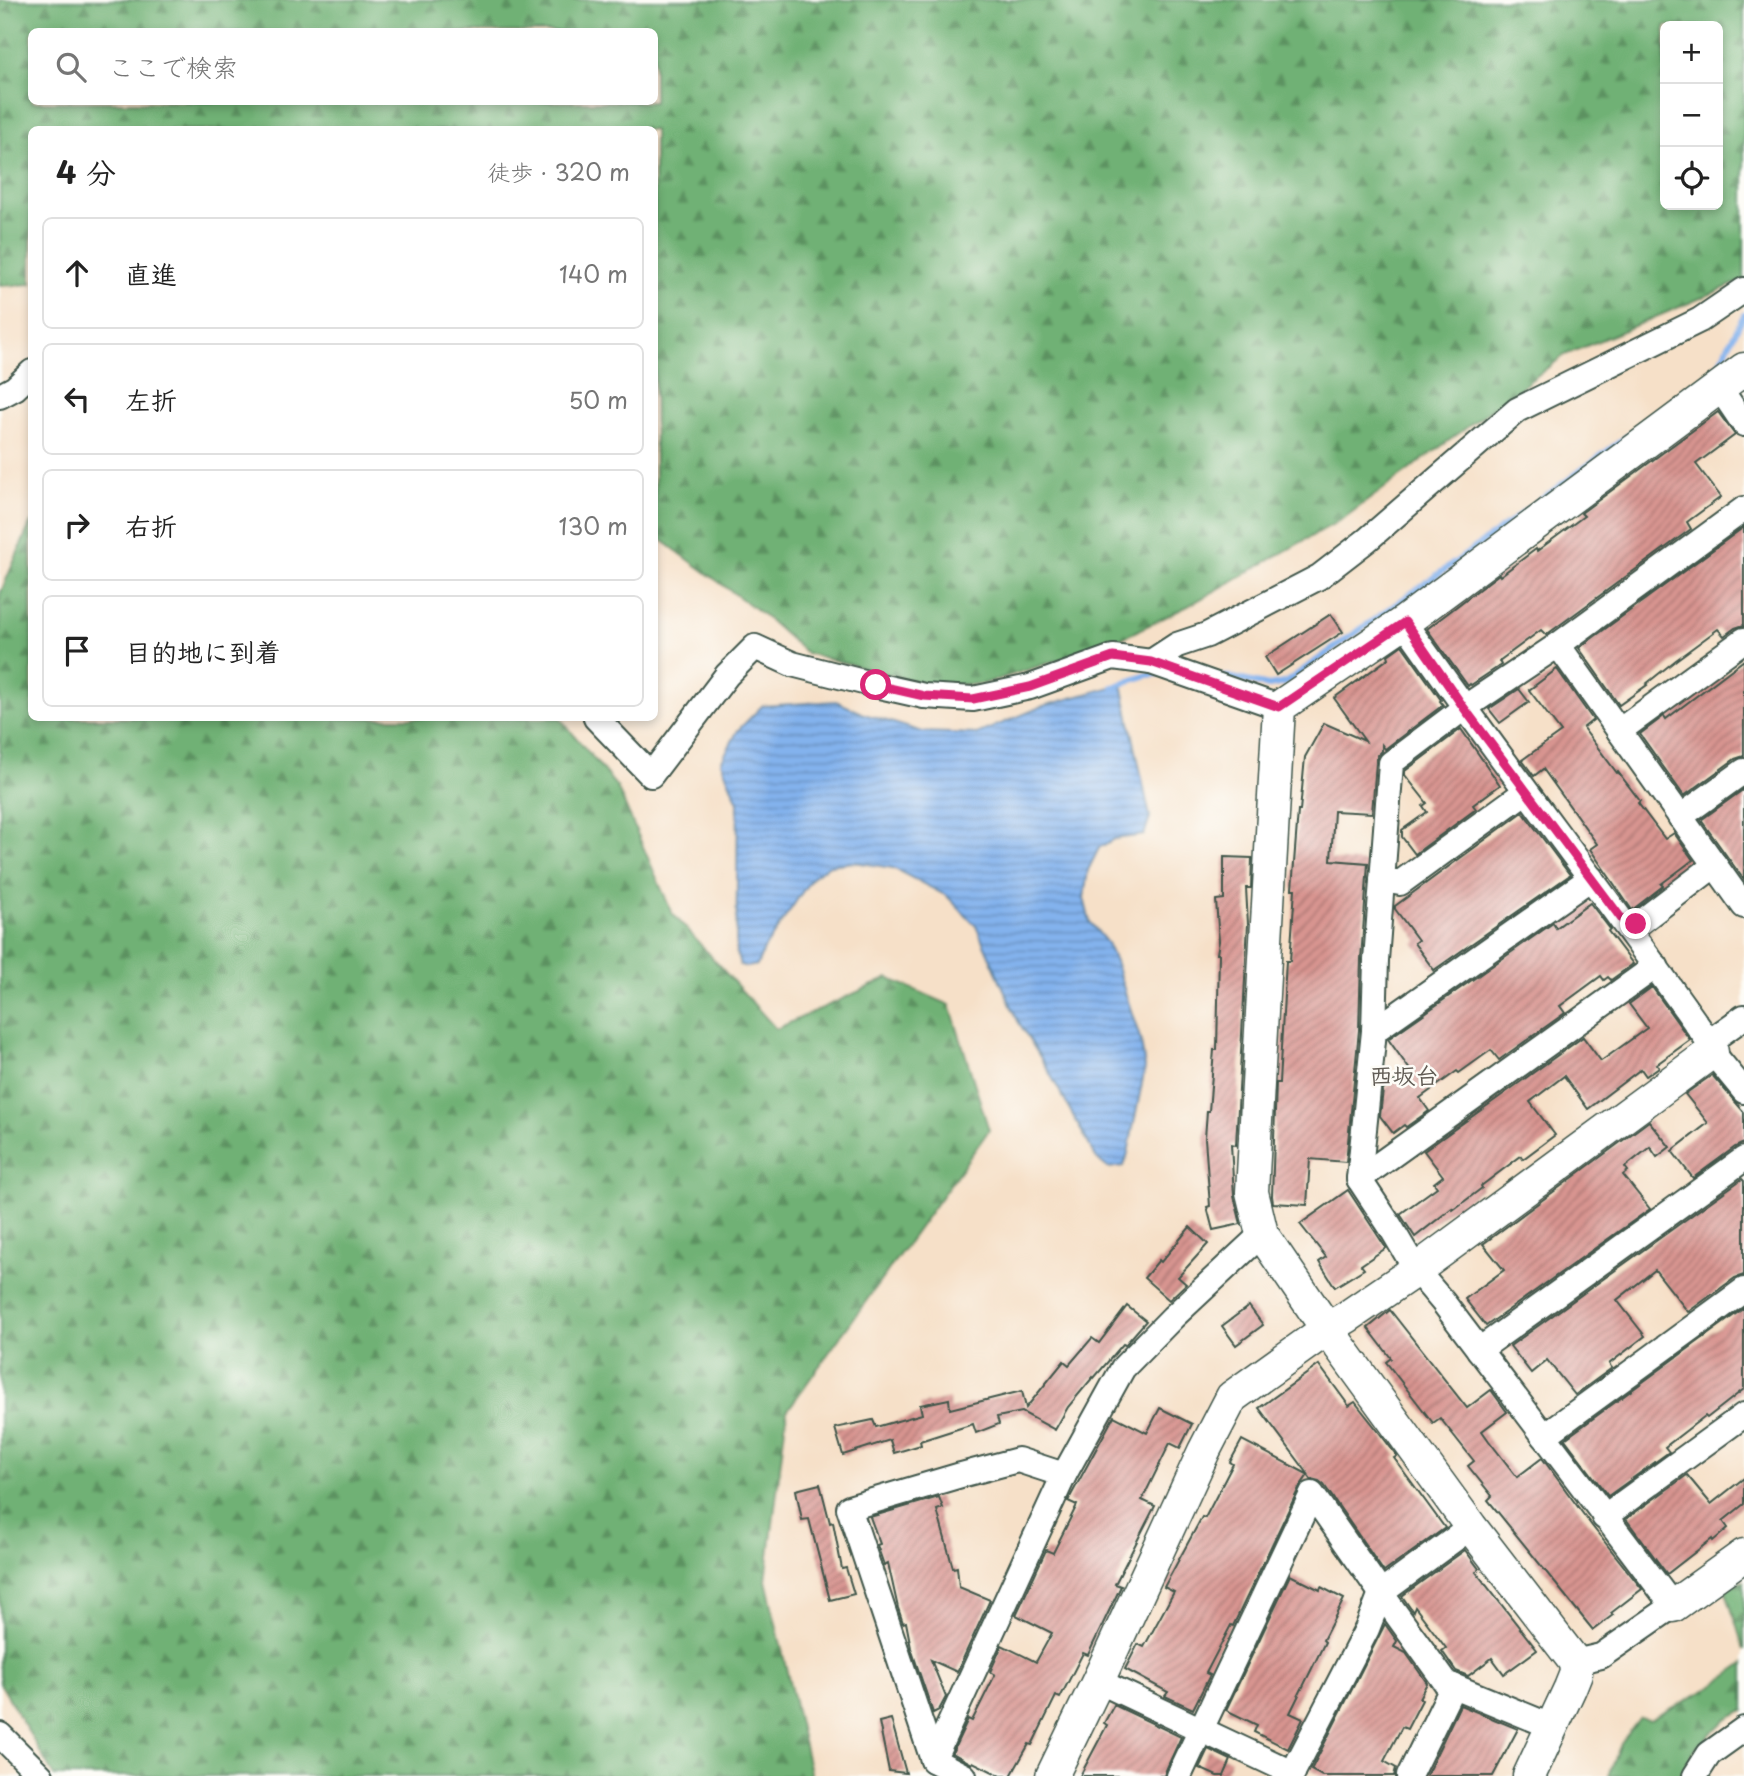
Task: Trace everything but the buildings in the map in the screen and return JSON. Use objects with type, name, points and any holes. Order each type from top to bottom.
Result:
[{"type":"street","points":[[1151,662],[1177,645],[1207,635],[1319,577],[1367,540],[1517,410],[1700,320],[1744,290]]},
{"type":"street","points":[[0,396],[15,388],[28,376]]},
{"type":"street","points":[[1279,707],[1405,622],[1731,378],[1744,424]]},
{"type":"street","points":[[1673,1606],[1416,1270],[1359,1179],[1374,1031],[1376,960],[1391,763],[1744,509]]},
{"type":"street","points":[[1405,622],[1464,708],[1630,930],[1744,1091]]},
{"type":"street","points":[[1619,731],[1744,640]]},
{"type":"street","points":[[1558,645],[1744,906]]},
{"type":"street","points":[[599,721],[651,775],[726,675],[755,647],[792,664],[876,685],[924,696],[973,699],[1030,687],[1113,657],[1151,662],[1279,707]]},
{"type":"street","points":[[1279,707],[1252,1192],[1262,1234],[1327,1329],[1471,1527],[1575,1662],[1576,1673],[1573,1681],[1530,1776]]},
{"type":"street","points":[[1680,817],[1744,771]]},
{"type":"street","points":[[1382,880],[1400,883],[1525,792]]},
{"type":"street","points":[[1630,930],[1715,865]]},
{"type":"street","points":[[1374,1031],[1591,878]]},
{"type":"street","points":[[1359,1179],[1656,966]]},
{"type":"street","points":[[1052,1776],[1204,1451],[1232,1397],[1416,1270],[1711,1047],[1744,1017]]},
{"type":"street","points":[[1479,1350],[1744,1159]]},
{"type":"street","points":[[933,1760],[1064,1475],[1123,1368],[1172,1317],[1262,1234]]},
{"type":"street","points":[[1544,1436],[1744,1290]]},
{"type":"street","points":[[1604,1517],[1744,1415]]},
{"type":"street","points":[[964,1776],[933,1760],[849,1508],[1018,1460],[1064,1475]]},
{"type":"street","points":[[1179,1776],[1312,1494],[1446,1682],[1553,1727]]},
{"type":"street","points":[[1098,1681],[1292,1774],[1367,1629],[1381,1593],[1471,1527]]},
{"type":"street","points":[[1575,1662],[1601,1657],[1744,1555]]},
{"type":"street","points":[[1409,1776],[1454,1686]]},
{"type":"street","points":[[1695,1776],[1709,1754],[1744,1729]]},
{"type":"street","points":[[0,1735],[41,1776]]},
{"type":"green space","points":[[0,0],[1744,0],[1744,280],[1565,355],[1344,518],[1188,606],[1114,642],[983,684],[930,685],[806,653],[762,614],[658,537],[658,126],[28,126],[28,284],[0,286]]},
{"type":"green space","points":[[28,529],[28,721],[562,721],[617,787],[672,913],[776,1029],[888,978],[950,1005],[989,1130],[787,1411],[766,1580],[811,1776],[54,1776],[0,1683],[0,594]]},
{"type":"green space","points":[[1744,1580],[1744,1650],[1725,1588]]},
{"type":"green space","points":[[1744,1664],[1744,1710],[1726,1719],[1697,1747],[1679,1776],[1609,1776],[1621,1743],[1640,1718],[1650,1720],[1706,1690]]},
{"type":"water","points":[[1122,684],[1150,817],[1144,835],[1114,839],[1099,848],[1088,870],[1084,898],[1090,922],[1107,943],[1115,961],[1141,1041],[1145,1068],[1124,1166],[1108,1168],[1097,1159],[1018,1021],[976,926],[947,896],[893,868],[854,862],[830,865],[813,876],[764,949],[757,965],[740,965],[736,952],[738,802],[721,762],[738,730],[762,706],[836,701],[864,714],[923,732],[977,734],[1043,706]]},
{"type":"waterway","points":[[1711,375],[1744,315]]},
{"type":"waterway","points":[[1224,676],[1269,686],[1285,683],[1632,433]]},
{"type":"waterway","points":[[1113,687],[1157,674]]},
{"type":"district","name":"西坂台","points":[[1404,1074]]},
{"type":"route","points":[[876,685],[924,696],[973,699],[1030,687],[1113,657],[1151,662],[1279,707],[1405,622],[1525,792],[1630,930],[1636,924]]}]
